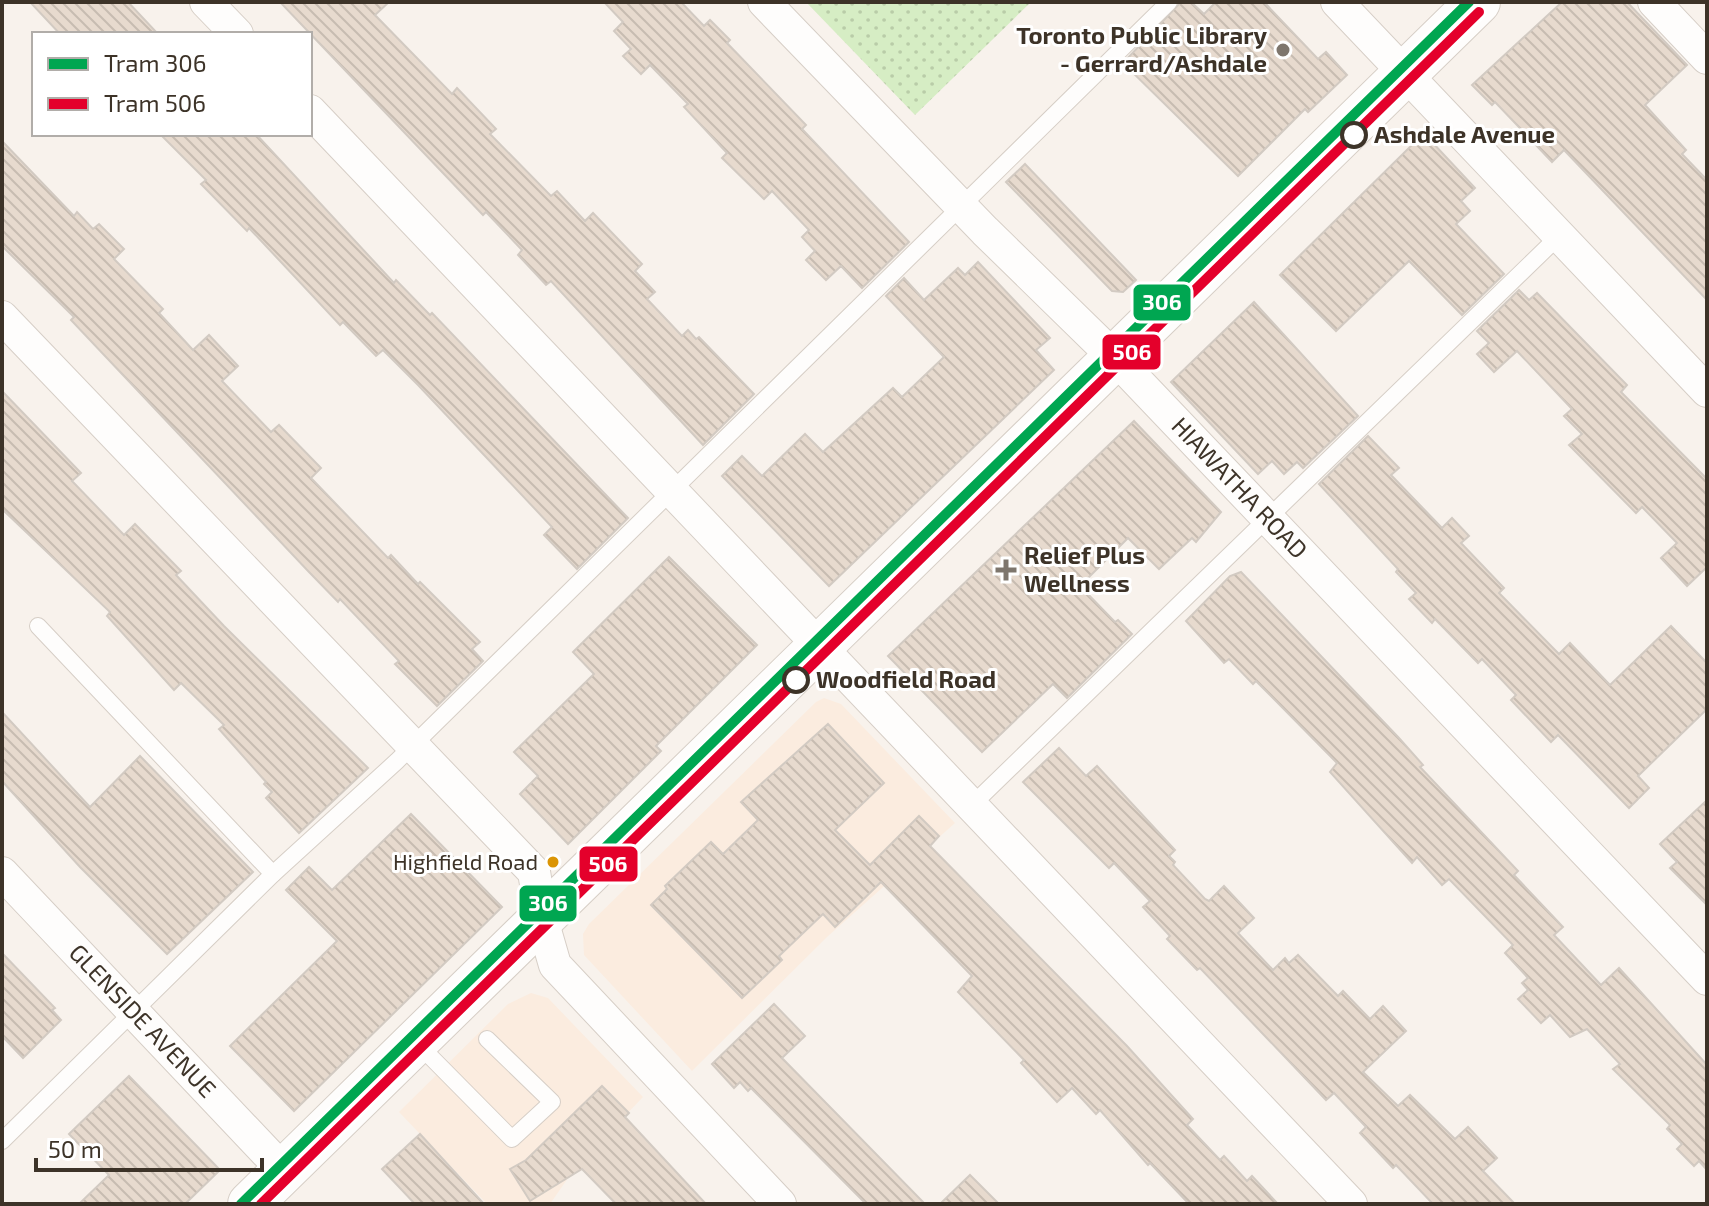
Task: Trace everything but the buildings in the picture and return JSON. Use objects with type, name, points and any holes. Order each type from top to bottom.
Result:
[{"type":"main road","points":[[250,1204],[1478,2]]},
{"type":"street","points":[[206,2],[235,32]]},
{"type":"street","name":"HIAWATHA ROAD","points":[[764,2],[1115,358],[1707,979]]},
{"type":"street","points":[[1337,2],[1707,391]]},
{"type":"street","points":[[1654,2],[1705,52]]},
{"type":"street","points":[[312,113],[1351,1204]]},
{"type":"street","points":[[2,317],[534,872],[542,920],[555,965],[780,1204]]},
{"type":"street","name":"GLENSIDE AVENUE","points":[[2,873],[284,1171]]},
{"type":"lane","points":[[2,1141],[273,874],[413,746],[1169,2]]},
{"type":"lane","points":[[971,806],[1560,235]]},
{"type":"lane","points":[[38,626],[273,874]]},
{"type":"lane","points":[[416,1042],[512,1139],[552,1102],[487,1039]]},
{"type":"shaded area","points":[[824,698],[841,704],[955,823],[827,937],[692,1071],[584,955],[583,934],[589,924],[816,702]]},
{"type":"shaded area","points":[[531,993],[548,998],[643,1097],[575,1168],[550,1204],[487,1204],[399,1112],[508,1004]]},
{"type":"green space","points":[[806,2],[1031,2],[915,115]]},
{"type":"tram line","name":"306","points":[[241,1204],[1469,2]]},
{"type":"tram line","name":"506","points":[[261,1204],[1479,12]]},
{"type":"place","name":"Toronto Public Library - Gerrard/Ashdale","points":[[1283,50]]},
{"type":"place","name":"Ashdale Avenue","points":[[1354,135]]},
{"type":"place","name":"Relief Plus Wellness","points":[[1006,570]]},
{"type":"place","name":"Woodfield Road","points":[[796,680]]},
{"type":"place","name":"Highfield Road","points":[[553,862]]}]
